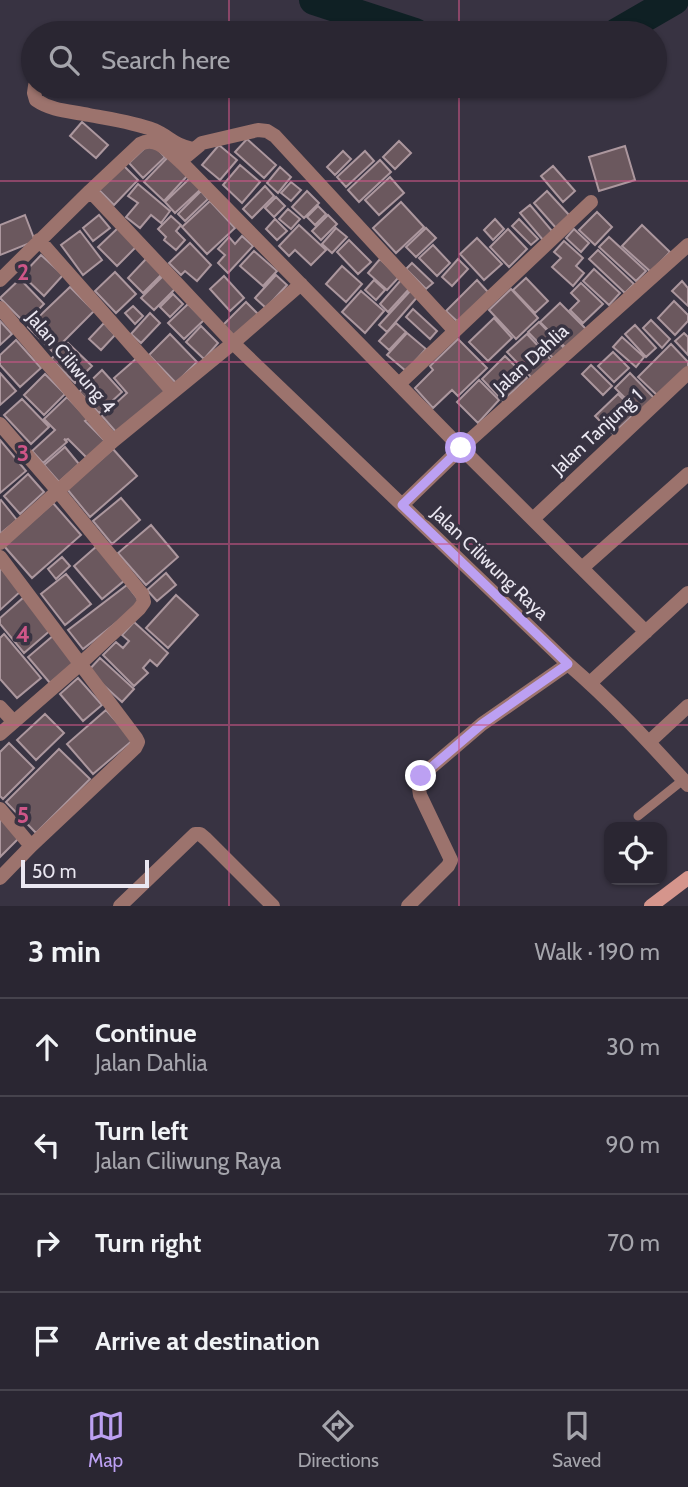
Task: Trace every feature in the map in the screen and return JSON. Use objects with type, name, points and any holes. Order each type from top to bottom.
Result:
[{"type":"main road","points":[[651,906],[688,878]]},
{"type":"street","points":[[35,98],[42,104],[56,109],[157,131],[180,147],[193,149]]},
{"type":"street","points":[[183,164],[184,158],[202,143],[267,131],[275,136],[454,330]]},
{"type":"street","points":[[0,281],[140,144],[147,140],[155,141],[183,164],[461,448],[646,632]]},
{"type":"street","name":"Jalan Ciliwung Raya","points":[[90,191],[233,343],[590,683],[686,783]]},
{"type":"street","points":[[399,384],[591,202]]},
{"type":"street","points":[[39,240],[173,392]]},
{"type":"street","name":"Jalan Dahlia","points":[[402,505],[461,448],[688,245]]},
{"type":"street","points":[[0,542],[113,441],[301,285]]},
{"type":"street","name":"Jalan Ciliwung 4","points":[[0,308],[113,441]]},
{"type":"street","name":"Jalan Tanjung 1","points":[[533,519],[688,373]]},
{"type":"street","points":[[0,424],[142,594],[144,602],[81,663],[0,734]]},
{"type":"street","points":[[582,568],[688,474]]},
{"type":"street","points":[[0,557],[138,742],[135,748],[0,878]]},
{"type":"street","points":[[590,683],[688,593]]},
{"type":"street","points":[[408,906],[451,860],[421,795],[418,782],[421,776],[482,724],[568,664]]},
{"type":"street","points":[[649,742],[688,706]]},
{"type":"street","points":[[0,707],[14,722]]},
{"type":"street","points":[[0,809],[31,846]]},
{"type":"street","points":[[120,906],[195,834],[206,839],[264,903]]},
{"type":"lane","points":[[638,816],[686,783]]},
{"type":"building","points":[[82,122],[108,145],[96,158],[70,136]]},
{"type":"building","points":[[247,139],[276,165],[264,178],[235,152]]},
{"type":"building","points":[[399,141],[411,153],[395,169],[383,157]]},
{"type":"building","points":[[151,142],[165,157],[143,178],[129,163]]},
{"type":"building","points":[[219,145],[237,160],[220,180],[202,165]]},
{"type":"building","points":[[625,146],[635,180],[599,191],[589,157]]},
{"type":"building","points":[[343,151],[351,159],[335,175],[327,167]]},
{"type":"building","points":[[365,151],[374,161],[346,187],[337,177]]},
{"type":"building","points":[[169,156],[189,174],[164,201],[144,182]]},
{"type":"building","points":[[380,160],[391,172],[359,202],[348,190]]},
{"type":"building","points":[[122,164],[138,180],[114,205],[98,189]]},
{"type":"building","points":[[240,165],[260,182],[242,203],[223,185]]},
{"type":"building","points":[[553,166],[575,191],[563,202],[541,176]]},
{"type":"building","points":[[280,167],[291,177],[278,193],[267,183]]},
{"type":"building","points":[[390,177],[404,193],[379,215],[365,200]]},
{"type":"building","points":[[190,178],[201,189],[175,213],[165,202]]},
{"type":"building","points":[[291,182],[301,190],[291,201],[281,193]]},
{"type":"building","points":[[138,184],[170,211],[161,223],[151,215],[140,228],[126,217],[138,203],[128,196]]},
{"type":"building","points":[[265,186],[274,196],[252,218],[243,209]]},
{"type":"building","points":[[201,191],[208,199],[185,221],[178,214]]},
{"type":"building","points":[[307,191],[319,203],[304,218],[292,207]]},
{"type":"building","points":[[547,191],[570,216],[556,228],[534,203]]},
{"type":"building","points":[[276,197],[285,206],[274,217],[265,208]]},
{"type":"building","points":[[210,201],[235,228],[207,254],[182,227]]},
{"type":"building","points":[[401,202],[424,227],[396,253],[373,228]]},
{"type":"building","points":[[530,205],[553,232],[543,240],[520,213]]},
{"type":"building","points":[[318,206],[326,214],[315,225],[307,217]]},
{"type":"building","points":[[288,209],[300,219],[291,229],[279,219]]},
{"type":"building","points":[[597,212],[612,227],[595,245],[579,230]]},
{"type":"building","points":[[25,215],[35,241],[0,255],[0,225]]},
{"type":"building","points":[[99,215],[110,228],[93,241],[83,228]]},
{"type":"building","points":[[328,215],[337,224],[321,240],[312,231]]},
{"type":"building","points":[[171,216],[181,225],[176,231],[185,240],[176,250],[164,240],[166,237],[158,229]]},
{"type":"building","points":[[275,219],[287,231],[277,240],[266,229]]},
{"type":"building","points":[[495,219],[504,229],[493,240],[484,230]]},
{"type":"building","points":[[519,219],[538,239],[531,245],[512,226]]},
{"type":"building","points":[[299,225],[326,250],[311,265],[295,250],[289,256],[279,246]]},
{"type":"building","points":[[642,225],[670,252],[651,272],[622,246]]},
{"type":"building","points":[[119,227],[137,246],[117,266],[98,247]]},
{"type":"building","points":[[336,228],[347,237],[332,253],[322,244]]},
{"type":"building","points":[[426,228],[436,238],[416,257],[406,247]]},
{"type":"building","points":[[508,229],[527,249],[509,267],[490,247]]},
{"type":"building","points":[[574,229],[589,243],[581,252],[566,238]]},
{"type":"building","points":[[80,231],[102,260],[83,275],[61,245]]},
{"type":"building","points":[[242,236],[253,246],[228,273],[218,263],[225,255],[218,249],[229,237],[235,244]]},
{"type":"building","points":[[609,237],[646,271],[636,281],[599,247]]},
{"type":"building","points":[[477,238],[502,264],[484,280],[460,254]]},
{"type":"building","points":[[349,240],[371,262],[358,274],[337,252]]},
{"type":"building","points":[[564,241],[583,258],[576,266],[584,273],[573,286],[552,267],[561,258],[554,252]]},
{"type":"building","points":[[190,243],[211,265],[197,281],[185,271],[181,275],[169,263]]},
{"type":"building","points":[[433,245],[450,263],[437,276],[419,258]]},
{"type":"building","points":[[598,250],[634,284],[625,293],[589,259]]},
{"type":"building","points":[[254,251],[277,271],[263,286],[240,266]]},
{"type":"building","points":[[41,255],[63,275],[44,296],[22,275]]},
{"type":"building","points":[[146,259],[162,274],[143,293],[128,278]]},
{"type":"building","points":[[380,259],[399,277],[387,290],[368,273]]},
{"type":"building","points":[[458,259],[468,269],[452,286],[442,277]]},
{"type":"building","points":[[412,263],[433,283],[426,289],[406,269]]},
{"type":"building","points":[[342,266],[362,284],[346,302],[326,284]]},
{"type":"building","points":[[594,269],[620,293],[609,305],[583,281]]},
{"type":"building","points":[[115,272],[136,294],[116,313],[95,291]]},
{"type":"building","points":[[276,275],[287,285],[266,308],[255,298]]},
{"type":"building","points":[[163,276],[176,288],[154,310],[141,298]]},
{"type":"building","points":[[224,276],[244,298],[230,311],[210,289]]},
{"type":"building","points":[[526,278],[548,301],[535,313],[513,290]]},
{"type":"building","points":[[20,279],[44,304],[25,323],[0,298]]},
{"type":"building","points":[[374,280],[385,290],[376,300],[365,290]]},
{"type":"building","points":[[401,280],[410,288],[388,312],[380,304]]},
{"type":"building","points":[[477,280],[488,292],[458,322],[446,311]]},
{"type":"building","points":[[682,281],[688,288],[688,306],[672,291]]},
{"type":"building","points":[[581,283],[603,304],[583,323],[570,310],[579,301],[571,293]]},
{"type":"building","points":[[70,287],[94,311],[53,352],[28,327]]},
{"type":"building","points":[[412,289],[419,295],[387,332],[379,325]]},
{"type":"building","points":[[511,289],[538,318],[516,339],[489,310]]},
{"type":"building","points":[[361,291],[384,311],[365,333],[342,312]]},
{"type":"building","points":[[173,294],[183,304],[170,317],[160,307]]},
{"type":"building","points":[[674,301],[688,315],[688,321],[675,335],[658,318]]},
{"type":"building","points":[[246,302],[258,314],[235,337],[223,325]]},
{"type":"building","points":[[560,303],[587,330],[567,349],[540,322]]},
{"type":"building","points":[[188,304],[204,320],[184,339],[168,323]]},
{"type":"building","points":[[133,306],[143,316],[135,324],[125,313]]},
{"type":"building","points":[[413,309],[437,331],[430,339],[406,317]]},
{"type":"building","points":[[150,313],[160,323],[141,343],[131,334]]},
{"type":"building","points":[[494,318],[512,338],[488,361],[469,342]]},
{"type":"building","points":[[651,320],[670,339],[662,348],[643,328]]},
{"type":"building","points":[[0,321],[12,334],[0,345]]},
{"type":"building","points":[[539,322],[566,350],[555,360],[528,332]]},
{"type":"building","points":[[104,323],[115,335],[101,350],[89,339]]},
{"type":"building","points":[[396,323],[406,332],[389,350],[379,341]]},
{"type":"building","points":[[635,325],[656,348],[646,357],[625,334]]},
{"type":"building","points":[[201,326],[218,343],[204,359],[186,342]]},
{"type":"building","points":[[407,333],[426,349],[406,371],[387,355]]},
{"type":"building","points":[[684,333],[688,337],[688,355],[675,341]]},
{"type":"building","points":[[170,334],[197,362],[176,383],[149,355]]},
{"type":"building","points":[[527,334],[552,361],[533,379],[507,352]]},
{"type":"building","points":[[622,337],[644,357],[636,367],[613,347]]},
{"type":"building","points":[[458,339],[487,368],[458,396],[452,390],[433,408],[415,388],[433,370],[430,366]]},
{"type":"building","points":[[16,340],[41,368],[20,387],[0,365],[0,355]]},
{"type":"building","points":[[68,343],[92,366],[75,383],[51,359]]},
{"type":"building","points":[[671,344],[688,362],[688,367],[658,396],[638,377]]},
{"type":"building","points":[[613,352],[629,368],[614,382],[598,366]]},
{"type":"building","points":[[505,356],[527,378],[503,401],[482,379]]},
{"type":"building","points":[[137,358],[166,391],[116,432],[102,416],[127,393],[114,378]]},
{"type":"building","points":[[591,365],[612,386],[603,395],[582,374]]},
{"type":"building","points":[[102,370],[122,392],[99,413],[79,392]]},
{"type":"building","points":[[0,373],[16,391],[0,405]]},
{"type":"building","points":[[630,373],[655,399],[640,413],[615,388]]},
{"type":"building","points":[[45,374],[65,394],[44,415],[24,395]]},
{"type":"building","points":[[479,380],[499,400],[478,423],[457,402]]},
{"type":"building","points":[[618,394],[636,412],[613,434],[595,416]]},
{"type":"building","points":[[67,397],[105,441],[87,458],[68,439],[64,439],[67,442],[43,463],[32,451],[55,430],[44,419]]},
{"type":"building","points":[[22,399],[49,427],[31,444],[4,415]]},
{"type":"building","points":[[0,440],[26,471],[0,493]]},
{"type":"building","points":[[65,447],[79,464],[59,482],[44,465]]},
{"type":"building","points":[[113,449],[137,476],[90,517],[67,489]]},
{"type":"building","points":[[28,474],[44,492],[20,514],[4,496]]},
{"type":"building","points":[[121,498],[140,520],[112,544],[93,521]]},
{"type":"building","points":[[0,501],[17,520],[0,534]]},
{"type":"building","points":[[53,503],[81,535],[32,578],[4,546]]},
{"type":"building","points":[[151,525],[178,557],[146,585],[118,553]]},
{"type":"building","points":[[97,546],[125,580],[102,599],[74,566]]},
{"type":"building","points":[[62,557],[70,566],[56,579],[48,569]]},
{"type":"building","points":[[0,567],[21,591],[0,610]]},
{"type":"building","points":[[166,573],[176,585],[157,601],[147,590]]},
{"type":"building","points":[[66,574],[91,604],[65,625],[41,594]]},
{"type":"building","points":[[127,585],[141,603],[83,649],[68,630]]},
{"type":"building","points":[[176,595],[198,615],[168,648],[146,628]]},
{"type":"building","points":[[24,597],[52,629],[24,653],[0,624],[0,618]]},
{"type":"building","points":[[134,622],[168,653],[157,666],[150,660],[143,668],[148,673],[134,686],[103,655],[116,642],[123,648],[129,641],[122,635]]},
{"type":"building","points":[[4,634],[41,678],[17,698],[0,679],[0,638]]},
{"type":"building","points":[[54,635],[76,662],[50,683],[28,657]]},
{"type":"building","points":[[100,658],[134,689],[122,702],[88,671]]},
{"type":"building","points":[[78,678],[102,705],[83,721],[60,694]]},
{"type":"building","points":[[106,710],[133,740],[93,774],[67,744]]},
{"type":"building","points":[[45,714],[64,733],[36,760],[17,740]]},
{"type":"building","points":[[9,743],[34,768],[3,799],[0,796],[0,752]]},
{"type":"building","points":[[59,749],[90,779],[36,833],[6,802]]},
{"type":"building","points":[[0,815],[21,836],[0,857]]},
{"type":"waterway","points":[[314,0],[378,21]]},
{"type":"waterway","points":[[638,21],[674,0]]},
{"type":"route","points":[[421,776],[482,724],[568,664],[402,505],[461,448]]}]
